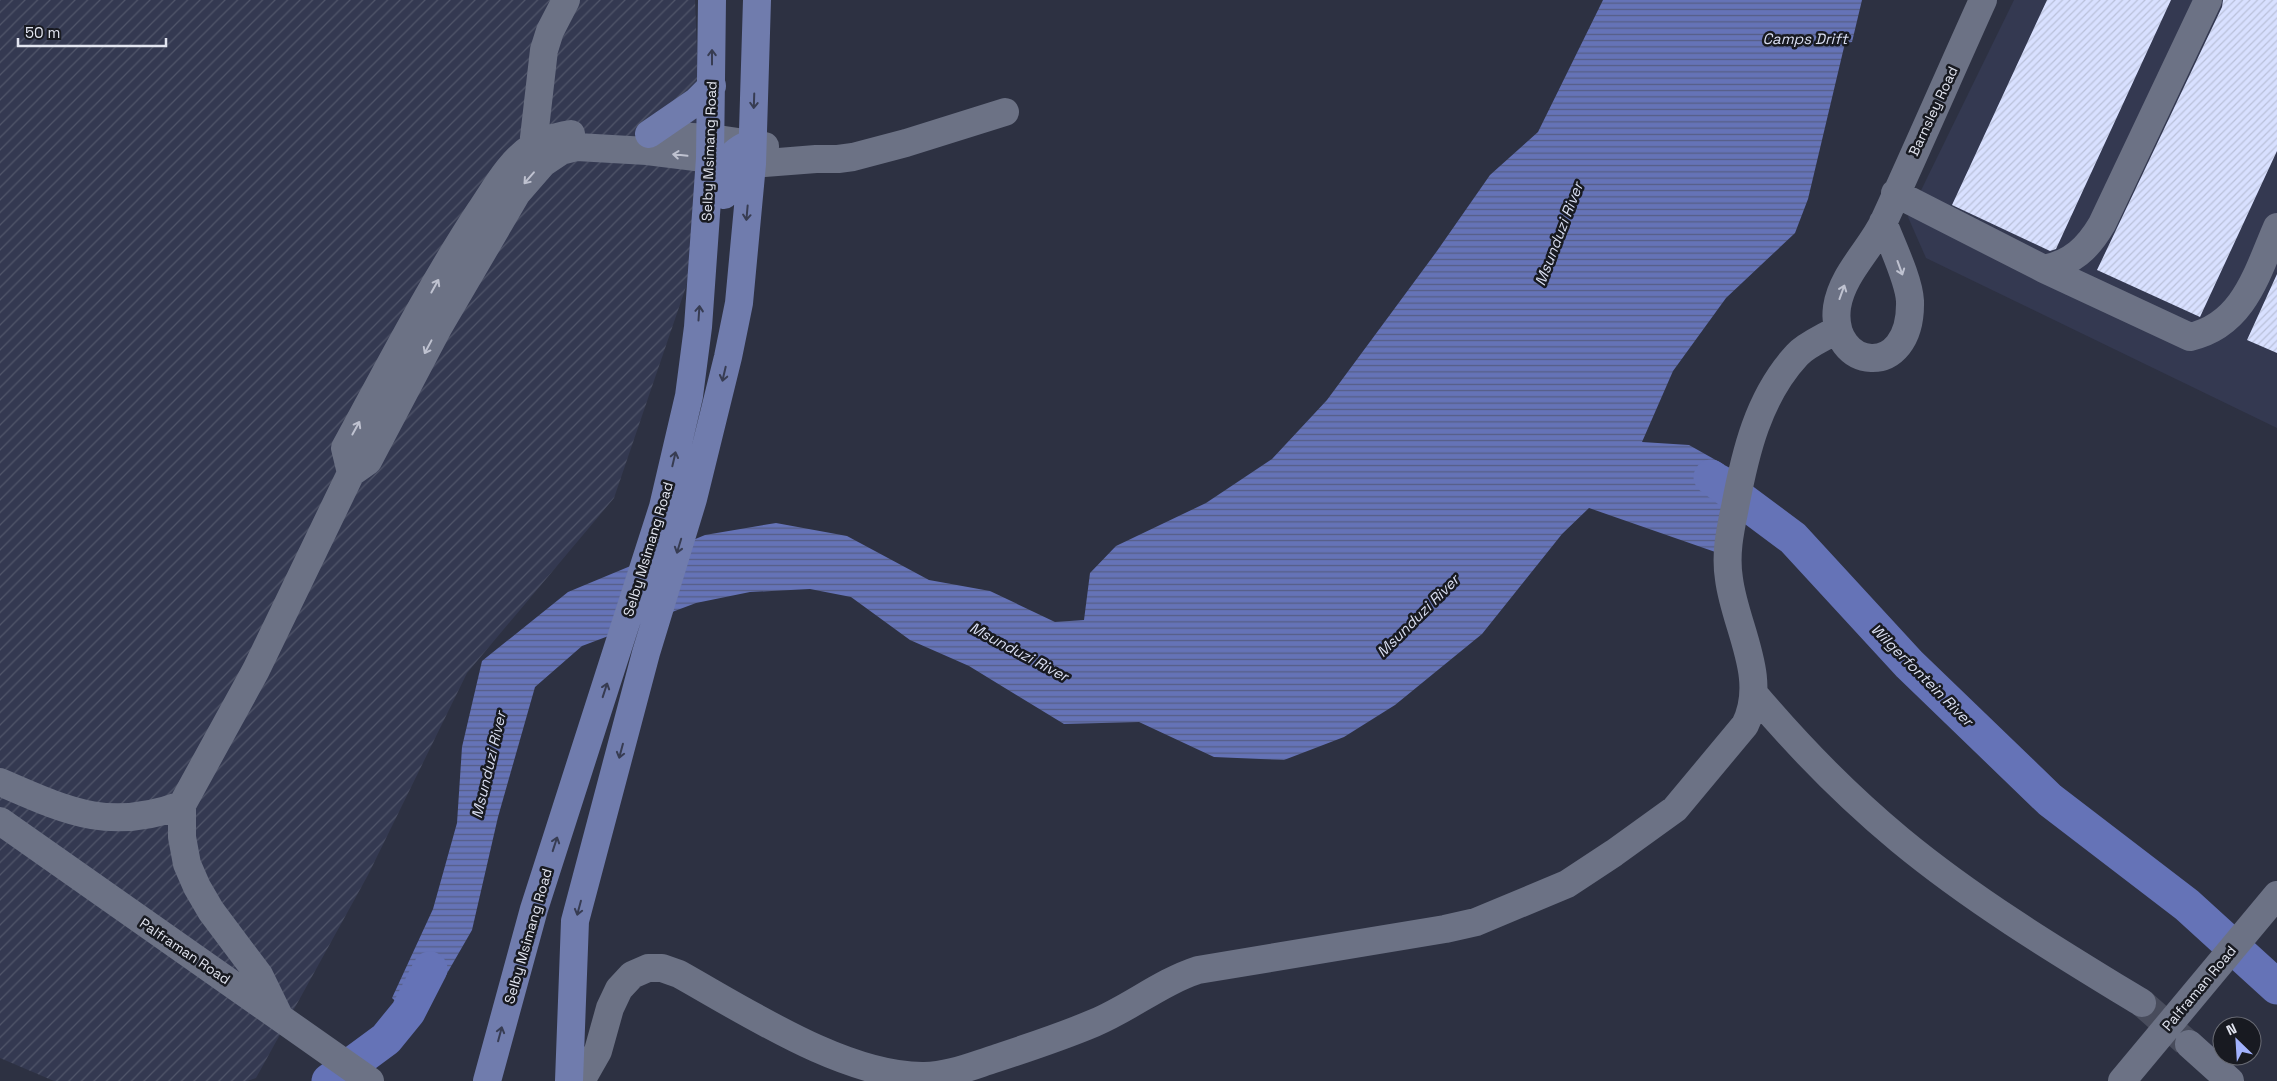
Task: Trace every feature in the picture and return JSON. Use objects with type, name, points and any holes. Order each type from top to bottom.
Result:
[{"type":"main road","name":"Selby Msimang Road","points":[[569,1081],[576,921],[646,653],[693,499],[728,357],[739,303],[731,153],[712,86],[712,0]]},
{"type":"main road","name":"Selby Msimang Road","points":[[487,1081],[534,909],[663,507],[688,396],[698,326],[704,255],[731,153],[757,0]]},
{"type":"main road","points":[[649,134],[697,100],[712,86]]},
{"type":"lane","points":[[532,146],[544,50],[550,31],[566,0]]},
{"type":"lane","name":"Barnsley Road","points":[[1838,329],[1837,307],[1842,288],[1883,222],[1983,0]]},
{"type":"lane","points":[[2044,269],[2060,265],[2091,243],[2102,224],[2208,0]]},
{"type":"lane","points":[[279,1016],[259,975],[211,911],[197,887],[188,864],[182,837],[182,805],[256,670],[351,473],[368,461],[438,328],[517,193],[543,163],[560,151],[577,147],[838,159],[868,154],[1005,112]]},
{"type":"lane","points":[[351,473],[344,448],[466,232],[506,172],[532,146],[556,137],[574,133],[649,134],[731,153]]},
{"type":"lane","points":[[1895,193],[2044,269],[2190,337],[2206,334],[2220,326],[2235,312],[2247,294],[2277,227]]},
{"type":"lane","points":[[581,1081],[598,1052],[610,1008],[619,990],[632,975],[648,968],[662,968],[679,974],[777,1028],[852,1063],[884,1073],[926,1076],[956,1071],[1039,1044],[1096,1022],[1180,976],[1198,970],[1445,929],[1476,922],[1566,884],[1668,814],[1745,725],[1752,712],[1755,684],[1729,579],[1727,550],[1742,469],[1757,419],[1779,379],[1798,354],[1838,329],[1848,348],[1859,356],[1871,358],[1884,356],[1895,349],[1904,337],[1909,319],[1910,299],[1883,222]]},
{"type":"lane","points":[[1755,695],[1811,757],[1901,841],[2026,932],[2142,1004]]},
{"type":"lane","points":[[0,782],[53,806],[106,818],[131,818],[159,813],[182,805]]},
{"type":"lane","name":"Palframan Road","points":[[0,821],[60,866],[311,1038],[370,1081]]},
{"type":"lane","name":"Palframan Road","points":[[2122,1081],[2277,895]]},
{"type":"lane","points":[[2189,1044],[2230,1081]]},
{"type":"shaded area","points":[[0,0],[695,0],[704,234],[614,498],[467,673],[368,875],[256,1078],[247,1081],[54,1081],[0,1058]]},
{"type":"shaded area","points":[[2014,0],[2277,0],[2277,428],[1926,258],[1908,217]]},
{"type":"water","name":"Camps Drift","points":[[1603,0],[1862,0],[1852,42],[1845,43],[1808,199],[1795,233],[1726,298],[1673,371],[1642,442],[1689,445],[1737,472],[1721,554],[1589,508],[1562,534],[1482,634],[1395,705],[1344,737],[1284,760],[1214,757],[1139,722],[1064,724],[969,666],[910,640],[851,597],[810,589],[750,592],[696,603],[582,646],[535,687],[498,817],[472,930],[419,1022],[392,998],[433,909],[457,823],[462,747],[482,661],[568,592],[705,535],[776,523],[847,536],[929,580],[990,591],[1055,622],[1084,620],[1090,573],[1116,546],[1206,503],[1272,459],[1327,400],[1437,251],[1490,175],[1538,132]]},
{"type":"building","points":[[2047,0],[2171,0],[2056,249],[2050,251],[1952,205]]},
{"type":"building","points":[[2223,0],[2277,0],[2277,151],[2200,317],[2097,270],[2222,7]]},
{"type":"building","points":[[2277,274],[2277,353],[2247,340]]},
{"type":"waterway","name":"Wilgerfontein River","points":[[1711,477],[1793,538],[1909,664],[2050,800],[2187,905],[2277,987]]},
{"type":"waterway","name":"Msunduzi River","points":[[329,1081],[386,1039],[408,1012],[430,969]]},
{"type":"tunnel","points":[[2142,1003],[2186,1042]]}]
